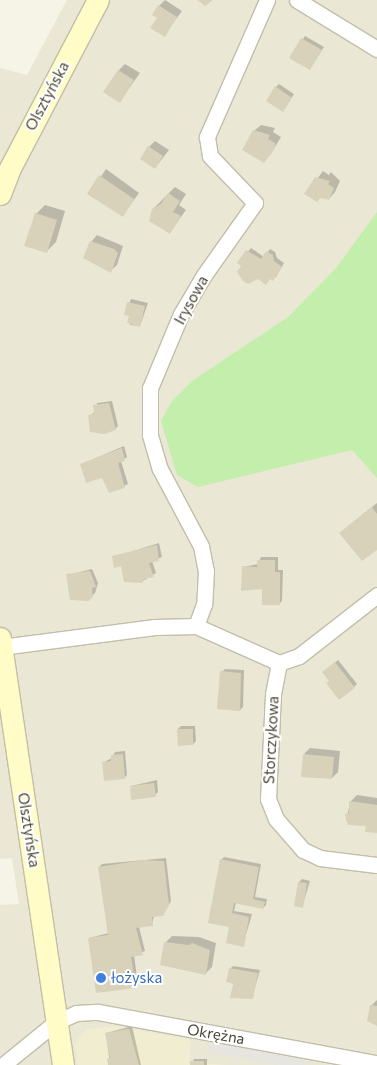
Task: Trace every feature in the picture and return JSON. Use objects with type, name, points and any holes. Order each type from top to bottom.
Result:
[{"type":"street","name":"Olsztyńska","points":[[0,194],[9,170],[98,0]]},
{"type":"street","name":"Irysowa","points":[[196,626],[204,604],[206,571],[201,546],[160,469],[150,435],[150,388],[181,314],[204,275],[255,203],[210,156],[207,137],[267,0]]},
{"type":"street","points":[[297,0],[377,49]]},
{"type":"street","points":[[1,643],[155,627],[196,626],[279,663],[300,656],[377,595]]},
{"type":"street","name":"Olsztyńska","points":[[1,643],[63,1065]]},
{"type":"street","name":"Storczykowa","points":[[279,663],[273,694],[268,799],[276,819],[303,850],[320,858],[377,865]]},
{"type":"street","name":"Okrężna","points":[[3,1065],[56,1022],[76,1013],[98,1012],[335,1060],[377,1063]]},
{"type":"shaded area","points":[[67,0],[377,0],[377,1065],[0,1065],[0,905],[19,904],[12,858],[0,859],[0,68],[27,75]]},
{"type":"shaded area","points":[[115,1026],[191,1040],[190,1061],[223,1065],[78,1065],[75,1042],[87,1029]]},
{"type":"shaded area","points":[[206,1040],[306,1058],[305,1065],[276,1065],[210,1053]]},
{"type":"green space","points":[[377,212],[377,478],[352,450],[198,487],[177,475],[161,421],[172,401],[192,381],[288,317],[336,268]]},
{"type":"building","points":[[197,0],[213,0],[205,6]]},
{"type":"building","points":[[158,5],[177,17],[165,37],[150,28],[157,18],[152,15]]},
{"type":"building","points":[[301,38],[322,50],[310,70],[289,58]]},
{"type":"building","points":[[118,70],[134,80],[120,103],[103,92]]},
{"type":"building","points":[[275,86],[292,98],[283,112],[266,101]]},
{"type":"building","points":[[253,130],[270,135],[268,139],[275,143],[275,148],[264,163],[242,150]]},
{"type":"building","points":[[148,146],[163,156],[155,169],[140,159]]},
{"type":"building","points":[[99,175],[134,199],[123,217],[87,194]]},
{"type":"building","points":[[315,177],[330,181],[328,184],[334,188],[329,200],[320,198],[317,202],[304,194]]},
{"type":"building","points":[[168,193],[180,201],[173,212],[181,216],[170,234],[149,221],[152,209],[161,204]]},
{"type":"building","points":[[35,213],[57,220],[47,253],[24,246]]},
{"type":"building","points":[[90,241],[114,249],[118,253],[111,273],[83,258]]},
{"type":"building","points":[[246,250],[261,259],[266,251],[273,255],[274,261],[282,267],[273,281],[270,279],[266,285],[258,279],[248,284],[243,281],[237,272],[241,266],[237,263]]},
{"type":"building","points":[[127,302],[145,306],[140,327],[127,323],[129,316],[124,315]]},
{"type":"building","points":[[109,403],[116,430],[104,434],[90,432],[88,415],[94,414],[93,405]]},
{"type":"building","points":[[122,448],[125,461],[118,463],[125,488],[109,493],[102,478],[86,483],[80,464]]},
{"type":"building","points":[[372,507],[377,514],[377,550],[362,561],[339,533]]},
{"type":"building","points":[[157,545],[159,561],[149,563],[154,577],[144,579],[142,583],[124,582],[121,566],[114,568],[112,556]]},
{"type":"building","points":[[257,560],[275,560],[275,572],[280,572],[280,605],[262,605],[262,589],[241,591],[242,566],[257,567]]},
{"type":"building","points":[[90,571],[96,587],[92,588],[93,597],[89,601],[70,600],[66,574]]},
{"type":"building","points":[[335,662],[355,688],[339,700],[326,683],[329,681],[322,672]]},
{"type":"building","points":[[220,671],[241,673],[240,711],[217,709]]},
{"type":"building","points":[[177,729],[193,729],[193,745],[178,746]]},
{"type":"building","points":[[123,754],[125,779],[104,781],[102,762],[111,761],[111,755]]},
{"type":"building","points":[[303,754],[334,757],[332,779],[301,777]]},
{"type":"building","points":[[154,783],[156,797],[131,800],[130,786]]},
{"type":"building","points":[[349,801],[377,805],[377,833],[365,832],[366,826],[348,825],[345,814],[349,813]]},
{"type":"building","points":[[220,859],[259,867],[253,899],[265,902],[263,909],[234,903],[232,913],[249,917],[244,947],[226,943],[229,927],[208,923]]},
{"type":"building","points":[[144,860],[164,861],[169,905],[163,916],[152,917],[153,926],[136,928],[143,955],[131,957],[136,988],[96,993],[88,938],[108,935],[98,867]]},
{"type":"building","points":[[298,882],[307,883],[303,908],[294,906]]},
{"type":"building","points":[[164,942],[189,945],[192,943],[210,950],[206,975],[160,965]]},
{"type":"building","points":[[229,968],[258,973],[253,999],[230,998],[233,984],[226,982]]},
{"type":"building","points":[[370,1005],[377,1006],[377,1026],[367,1021]]},
{"type":"building","points":[[129,1029],[139,1065],[108,1065],[107,1059],[110,1058],[105,1033]]},
{"type":"building","points":[[190,1061],[204,1061],[204,1065],[190,1065]]},
{"type":"place","name":"łożyska","points":[[101,978]]}]
